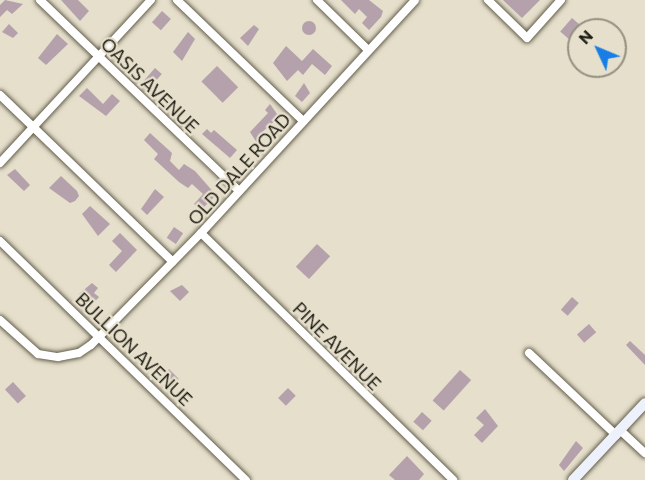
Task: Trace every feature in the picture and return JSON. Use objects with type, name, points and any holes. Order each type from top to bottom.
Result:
[{"type":"street","name":"OASIS AVENUE","points":[[40,0],[239,191]]},
{"type":"street","points":[[0,163],[151,0]]},
{"type":"street","points":[[177,0],[303,121]]},
{"type":"street","points":[[316,0],[368,50]]},
{"type":"street","name":"OLD DALE ROAD","points":[[0,320],[38,354],[58,357],[79,353],[101,336],[173,262],[415,0]]},
{"type":"street","points":[[488,0],[527,38],[561,0]]},
{"type":"street","points":[[0,95],[173,262]]},
{"type":"street","name":"PINE AVENUE","points":[[201,232],[453,480]]},
{"type":"street","name":"BULLION AVENUE","points":[[0,241],[101,336],[246,480]]},
{"type":"street","points":[[529,353],[645,453]]},
{"type":"street","points":[[573,480],[645,403]]},
{"type":"building","points":[[5,0],[23,4],[12,14],[7,10],[0,17],[0,5]]},
{"type":"building","points":[[61,0],[78,0],[89,11],[80,21]]},
{"type":"building","points":[[341,0],[369,0],[383,11],[381,17],[369,30],[362,23],[367,17],[359,9],[355,14]]},
{"type":"building","points":[[503,0],[540,0],[522,18]]},
{"type":"building","points":[[162,11],[171,19],[161,30],[152,22]]},
{"type":"building","points":[[309,21],[314,23],[316,28],[314,33],[309,35],[304,33],[302,28],[304,23]]},
{"type":"building","points":[[9,24],[18,33],[13,38],[2,32]]},
{"type":"building","points":[[567,24],[567,38],[560,32]]},
{"type":"building","points":[[254,25],[259,29],[248,46],[240,38]]},
{"type":"building","points":[[188,32],[195,39],[182,61],[173,52]]},
{"type":"building","points":[[57,34],[68,44],[46,65],[38,58]]},
{"type":"building","points":[[286,46],[302,61],[313,49],[332,66],[325,75],[312,64],[303,75],[298,70],[287,81],[273,63]]},
{"type":"building","points":[[217,66],[238,87],[223,103],[201,82]]},
{"type":"building","points":[[155,68],[162,74],[148,90],[141,84]]},
{"type":"building","points":[[304,83],[310,93],[302,102],[295,96]]},
{"type":"building","points":[[87,88],[103,104],[112,94],[120,101],[106,116],[79,96]]},
{"type":"building","points":[[270,104],[279,117],[260,134],[263,137],[257,143],[250,132],[268,113],[265,110]]},
{"type":"building","points":[[207,129],[211,133],[214,130],[237,150],[230,158],[202,134]]},
{"type":"building","points":[[150,133],[172,153],[170,161],[179,170],[184,164],[195,171],[216,195],[201,210],[194,204],[203,194],[192,184],[188,188],[179,182],[154,159],[158,154],[144,140]]},
{"type":"building","points":[[15,169],[30,185],[24,191],[7,175]]},
{"type":"building","points":[[61,176],[77,191],[79,196],[75,201],[70,203],[49,188]]},
{"type":"building","points":[[155,189],[164,197],[147,215],[141,209]]},
{"type":"building","points":[[90,206],[110,224],[98,236],[82,214]]},
{"type":"building","points":[[174,227],[183,233],[176,244],[167,238]]},
{"type":"building","points":[[120,233],[137,250],[116,272],[109,265],[122,251],[112,241]]},
{"type":"building","points":[[317,244],[330,256],[309,279],[296,267]]},
{"type":"building","points":[[92,283],[98,288],[94,293],[99,297],[91,306],[79,294]]},
{"type":"building","points":[[182,285],[189,292],[180,301],[170,291]]},
{"type":"building","points":[[572,297],[579,303],[568,316],[561,310]]},
{"type":"building","points":[[589,324],[596,332],[584,343],[577,334]]},
{"type":"building","points":[[630,341],[645,355],[645,365],[626,345]]},
{"type":"building","points":[[169,369],[179,379],[173,385],[163,375]]},
{"type":"building","points":[[460,370],[471,380],[444,411],[433,400]]},
{"type":"building","points":[[13,382],[26,396],[18,403],[5,390]]},
{"type":"building","points":[[288,388],[296,396],[286,406],[278,398]]},
{"type":"building","points":[[485,409],[498,426],[482,443],[474,435],[484,425],[476,418]]},
{"type":"building","points":[[422,412],[432,421],[423,430],[413,422]]},
{"type":"building","points":[[576,441],[583,448],[564,471],[559,465]]},
{"type":"building","points":[[407,456],[424,474],[419,480],[395,480],[389,475]]}]
